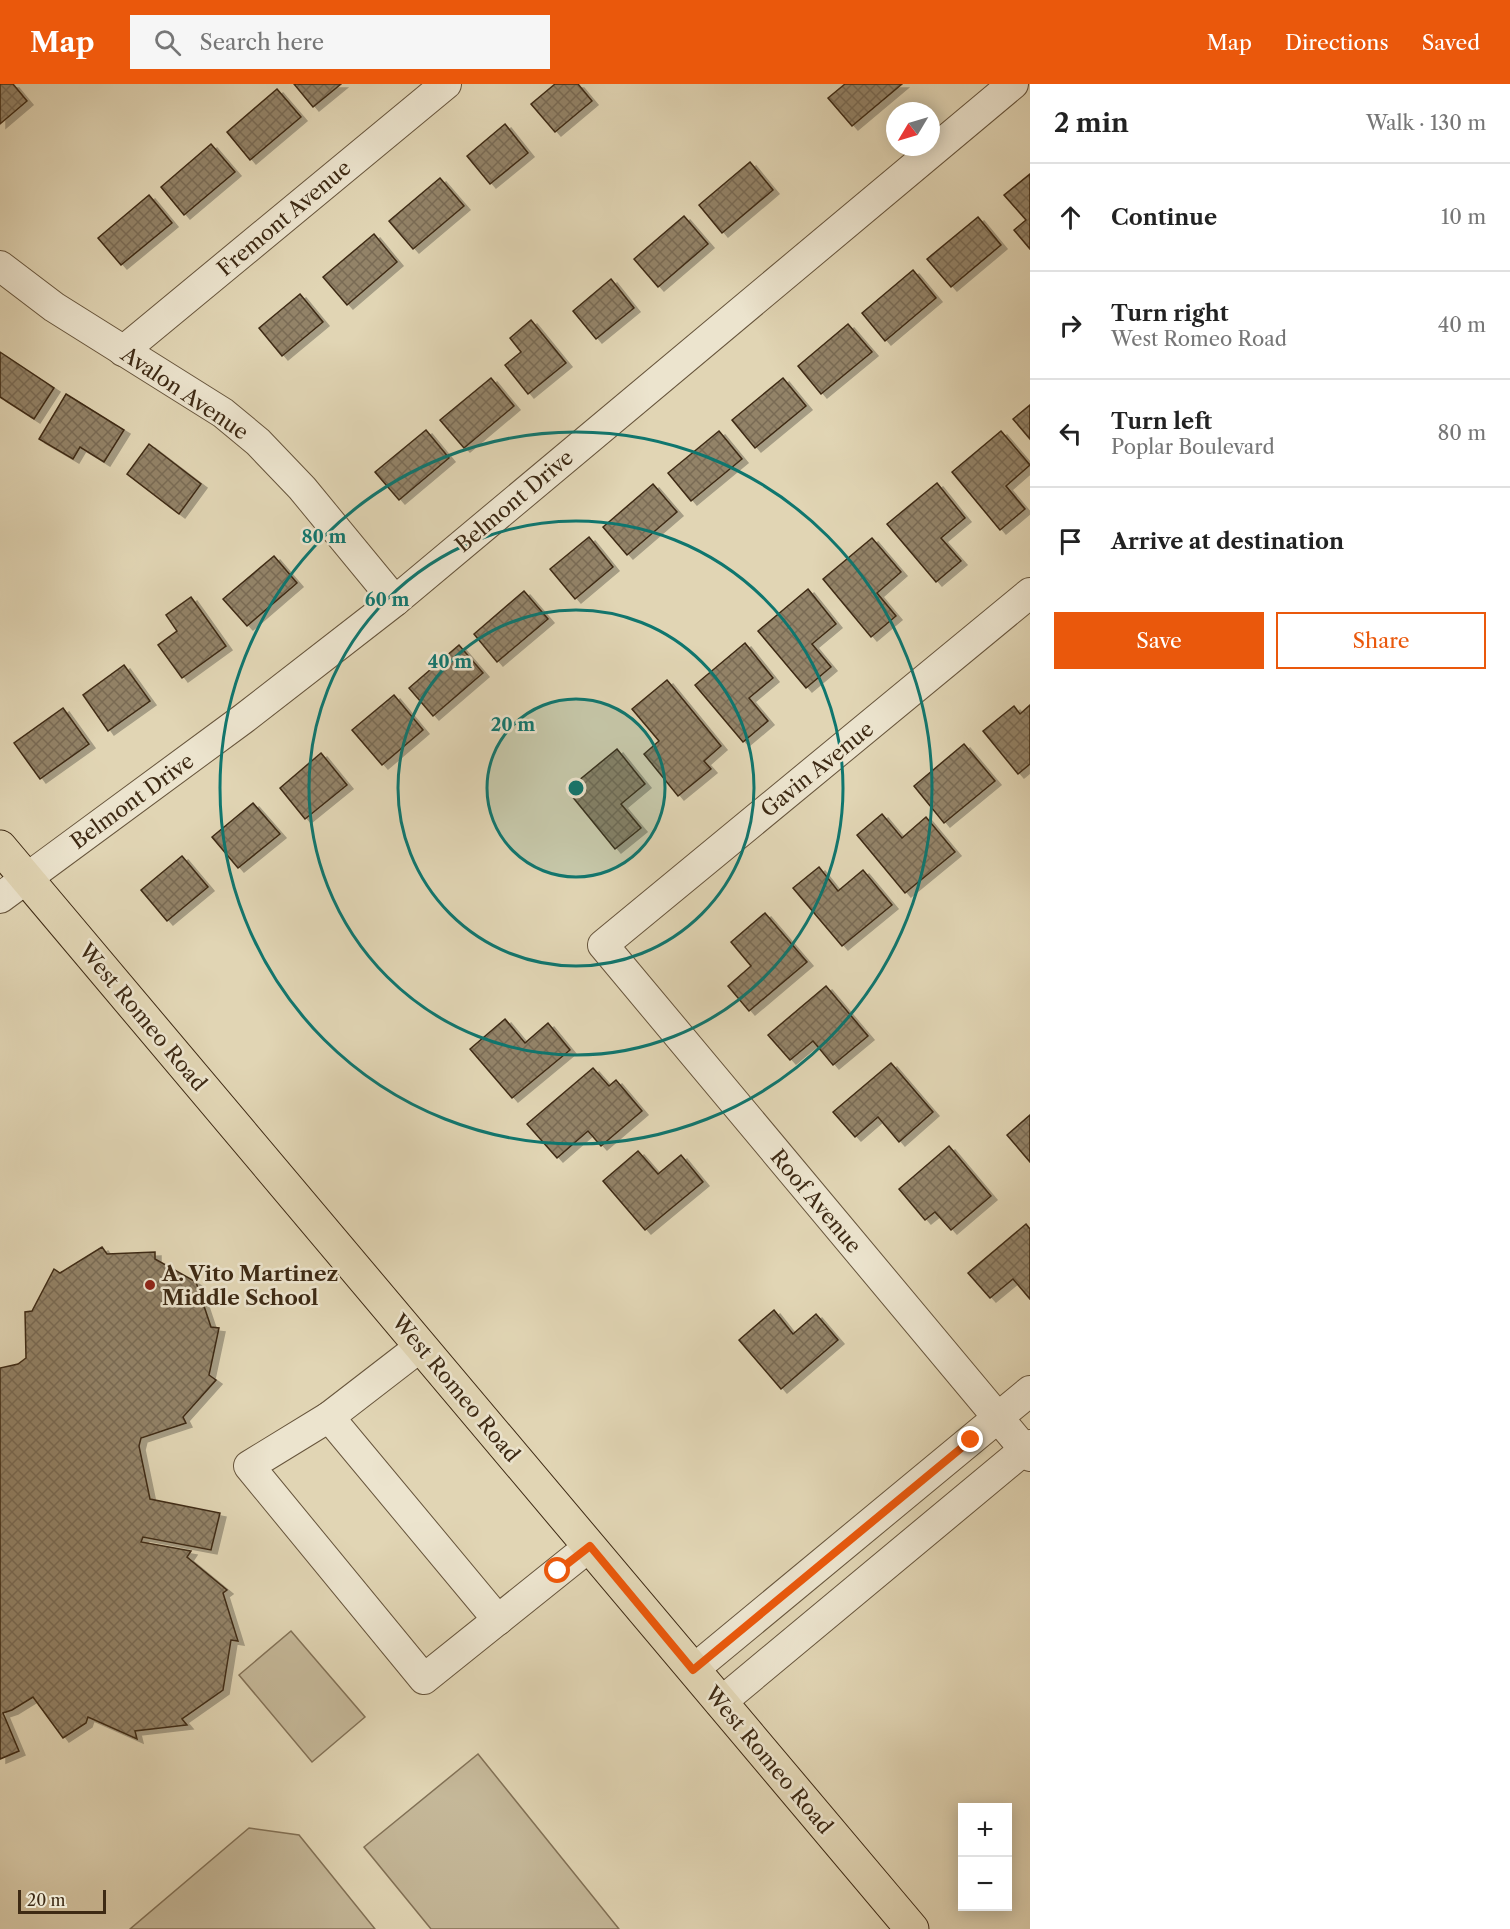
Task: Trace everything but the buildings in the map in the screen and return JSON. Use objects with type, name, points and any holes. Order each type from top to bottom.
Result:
[{"type":"main road","name":"West Romeo Road","points":[[0,847],[912,1929]]},
{"type":"street","name":"Fremont Avenue","points":[[123,351],[446,84]]},
{"type":"street","name":"Belmont Drive","points":[[0,898],[243,719],[395,601],[1013,84]]},
{"type":"street","name":"Avalon Avenue","points":[[0,266],[54,307],[223,413],[258,442],[302,488],[395,601]]},
{"type":"street","name":"Gavin Avenue","points":[[603,945],[1030,593]]},
{"type":"street","name":"Roof Avenue","points":[[603,945],[997,1419],[1028,1450]]},
{"type":"street","points":[[420,1346],[329,1417],[249,1466],[424,1679],[590,1546]]},
{"type":"street","points":[[693,1670],[1030,1391]]},
{"type":"street","points":[[329,1417],[498,1620]]},
{"type":"street","points":[[720,1703],[1028,1450]]},
{"type":"shaded area","points":[[291,1631],[365,1717],[312,1762],[239,1675]]},
{"type":"shaded area","points":[[478,1754],[619,1929],[431,1929],[364,1847]]},
{"type":"shaded area","points":[[249,1828],[299,1835],[375,1929],[130,1929]]},
{"type":"place","name":"A. Vito Martinez Middle School","points":[[150,1285]]},
{"type":"route","points":[[558,1571],[590,1546],[693,1670],[971,1440]]}]
